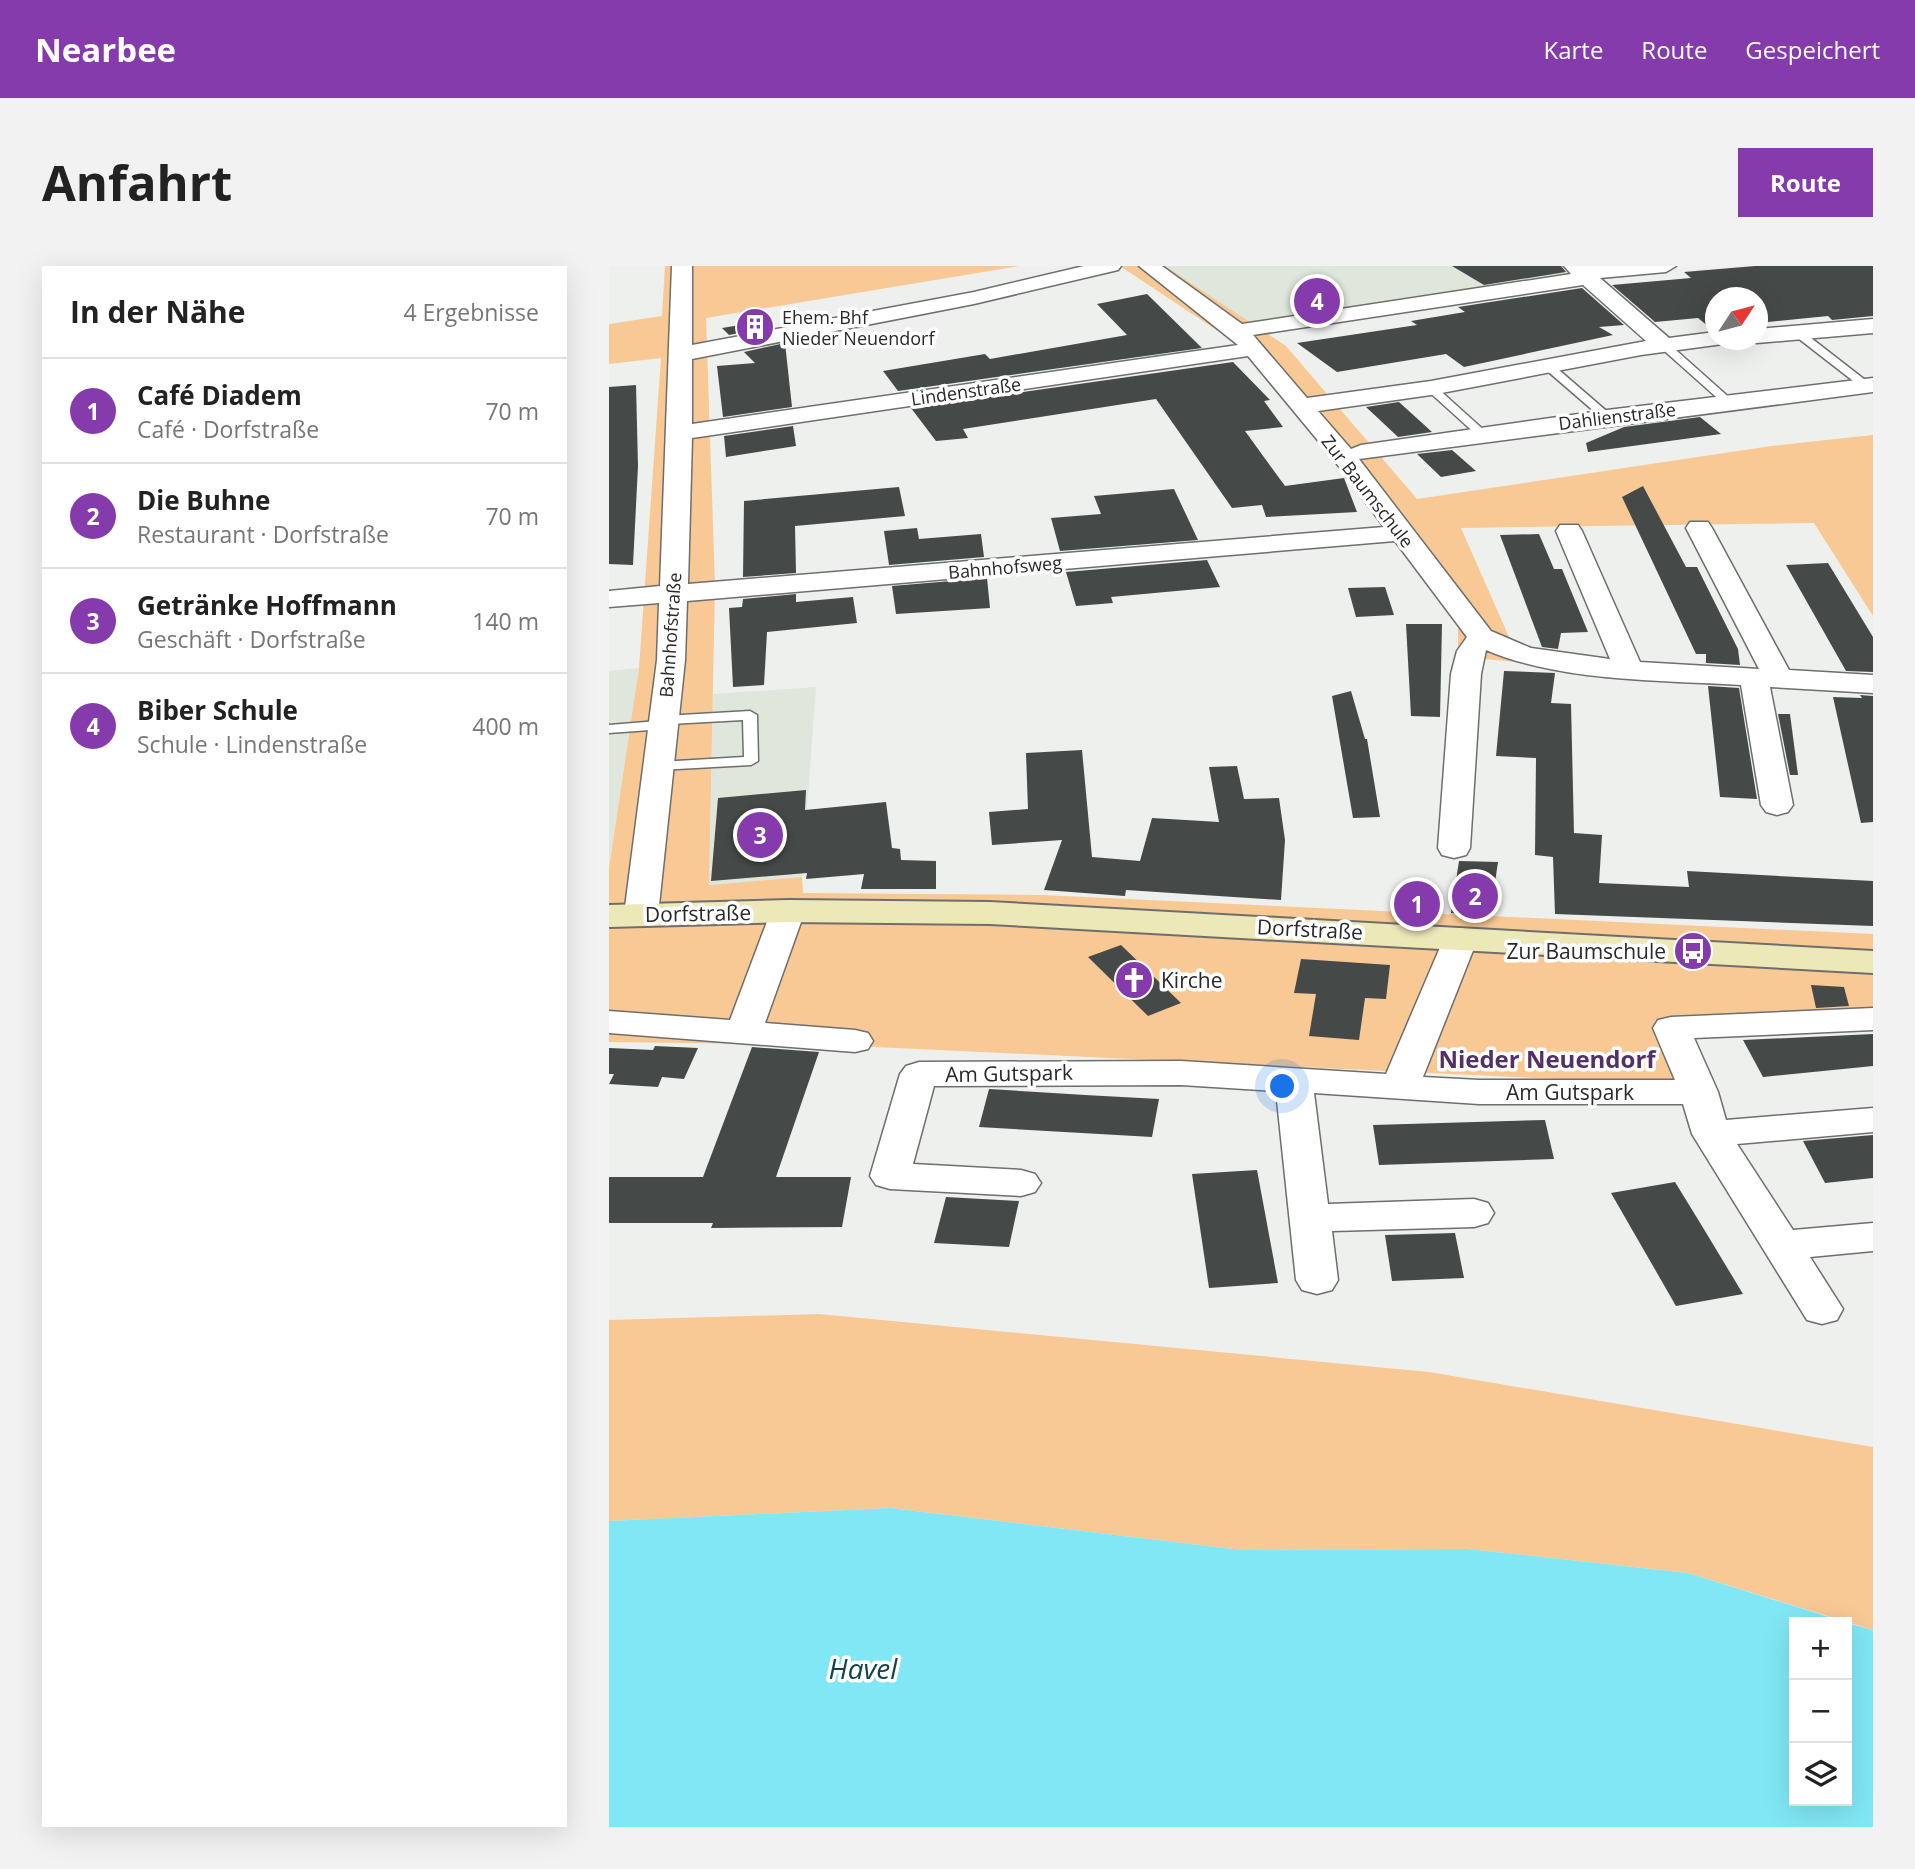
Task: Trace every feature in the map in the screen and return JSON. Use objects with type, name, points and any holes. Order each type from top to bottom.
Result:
[{"type":"main road","name":"Dorfstraße","points":[[625,915],[788,911],[990,913],[1461,937],[1873,962]]},
{"type":"street","name":"Bahnhofstraße","points":[[625,915],[659,766],[664,722],[674,594],[683,266]]},
{"type":"street","points":[[681,354],[974,298],[1111,266]]},
{"type":"street","name":"Zur Baumschule","points":[[1149,266],[1245,340],[1343,455],[1481,636]]},
{"type":"street","name":"Lindenstraße","points":[[680,433],[1245,340],[1581,272],[1666,266]]},
{"type":"street","points":[[1581,272],[1664,345]]},
{"type":"street","points":[[1768,335],[1873,326]]},
{"type":"street","points":[[1301,406],[1431,388],[1664,345],[1705,340]]},
{"type":"street","name":"Dahlienstraße","points":[[1361,452],[1607,417],[1869,385]]},
{"type":"street","points":[[1699,528],[1766,679],[1777,805]]},
{"type":"street","points":[[1569,531],[1629,670]]},
{"type":"street","name":"Bahnhofsweg","points":[[609,599],[1401,533]]},
{"type":"street","points":[[1454,848],[1466,674],[1471,651],[1481,636],[1525,656],[1629,670],[1873,684]]},
{"type":"street","name":"Dorfstraße","points":[[743,1033],[788,911]]},
{"type":"street","points":[[1399,1089],[1461,937]]},
{"type":"street","points":[[1822,1309],[1711,1134],[1699,1092],[1671,1028],[1873,1019]]},
{"type":"street","points":[[609,1023],[855,1041]]},
{"type":"street","name":"Am Gutspark","points":[[1021,1184],[890,1176],[919,1074],[1094,1071],[1399,1089],[1699,1092]]},
{"type":"street","points":[[1294,1081],[1317,1280]]},
{"type":"street","points":[[1711,1134],[1872,1120]]},
{"type":"street","points":[[1309,1218],[1474,1213]]},
{"type":"street","points":[[1783,1245],[1873,1237]]},
{"type":"lane","points":[[1798,333],[1869,385]]},
{"type":"lane","points":[[1664,345],[1728,402]]},
{"type":"lane","points":[[1548,366],[1607,417]]},
{"type":"lane","points":[[1431,388],[1482,434]]},
{"type":"lane","points":[[609,729],[750,715],[751,761],[659,766]]},
{"type":"shaded area","points":[[665,266],[1019,266],[706,318],[715,585],[709,885],[802,877],[803,893],[1042,895],[1873,934],[1873,1015],[1655,1021],[1684,1085],[833,1045],[609,1042],[609,868],[639,668],[661,358],[609,364],[609,324],[662,316]]},
{"type":"shaded area","points":[[1120,266],[1165,266],[1286,346],[1417,499],[1771,446],[1873,435],[1873,616],[1814,523],[1461,528],[1520,662],[1458,657],[1458,622],[1254,355]]},
{"type":"shaded area","points":[[1165,266],[1566,266],[1576,274],[1257,327]]},
{"type":"shaded area","points":[[639,668],[609,867],[609,671]]},
{"type":"shaded area","points":[[816,687],[802,877],[709,885],[713,694]]},
{"type":"shaded area","points":[[819,1314],[1429,1372],[1873,1447],[1873,1630],[1852,1624],[1852,1617],[1831,1617],[1688,1573],[1468,1549],[1241,1550],[890,1508],[609,1521],[609,1320]]},
{"type":"water","name":"Havel","points":[[890,1508],[1241,1550],[1468,1549],[1688,1573],[1829,1617],[1789,1617],[1789,1806],[1852,1806],[1852,1624],[1873,1630],[1873,1827],[609,1827],[609,1521]]},
{"type":"building","points":[[1452,266],[1561,266],[1566,272],[1484,285]]},
{"type":"building","points":[[1755,266],[1873,266],[1873,316],[1832,320],[1828,316],[1768,322],[1768,287],[1705,287],[1705,324],[1698,318],[1655,322],[1612,285],[1691,278],[1684,272]]},
{"type":"building","points":[[1582,288],[1624,325],[1599,327],[1613,335],[1464,367],[1446,354],[1337,372],[1297,343],[1417,325],[1411,321],[1465,312],[1458,307]]},
{"type":"building","points":[[1147,294],[1202,348],[898,391],[883,371],[985,354],[990,359],[1127,335],[1097,304]]},
{"type":"building","points":[[764,321],[771,327],[729,335],[722,328]]},
{"type":"building","points":[[785,343],[792,407],[723,417],[717,366],[755,363],[744,352]]},
{"type":"building","points":[[1233,362],[1270,400],[1264,401],[1283,427],[1245,431],[1285,486],[1344,478],[1357,512],[1266,517],[1262,505],[1232,508],[1156,399],[963,429],[968,438],[936,441],[911,408]]},
{"type":"building","points":[[636,385],[638,466],[633,565],[609,564],[609,387]]},
{"type":"building","points":[[1399,402],[1432,432],[1398,437],[1366,407]]},
{"type":"building","points":[[1700,417],[1721,434],[1588,452],[1586,443],[1624,427]]},
{"type":"building","points":[[793,426],[796,446],[726,457],[724,436]]},
{"type":"building","points":[[1452,450],[1476,471],[1441,477],[1417,454]]},
{"type":"building","points":[[1643,486],[1686,567],[1697,567],[1738,649],[1740,665],[1706,663],[1706,654],[1696,654],[1622,497]]},
{"type":"building","points":[[899,487],[905,516],[795,526],[796,573],[743,577],[744,501]]},
{"type":"building","points":[[1174,489],[1198,540],[1060,551],[1051,518],[1101,514],[1094,496]]},
{"type":"building","points":[[917,528],[919,539],[981,534],[984,557],[889,565],[884,531]]},
{"type":"building","points":[[1539,534],[1554,569],[1562,569],[1588,632],[1561,633],[1558,649],[1542,647],[1500,535]]},
{"type":"building","points":[[1207,560],[1220,587],[1111,597],[1113,603],[1076,606],[1066,572]]},
{"type":"building","points":[[1828,563],[1873,637],[1873,672],[1846,671],[1786,565]]},
{"type":"building","points":[[987,578],[990,608],[896,614],[892,586]]},
{"type":"building","points":[[1385,587],[1394,615],[1356,617],[1348,588]]},
{"type":"building","points":[[796,594],[796,602],[853,597],[857,623],[767,632],[764,685],[733,687],[729,608],[742,607],[743,599]]},
{"type":"building","points":[[1406,624],[1442,624],[1440,717],[1411,716]]},
{"type":"building","points":[[1504,671],[1555,673],[1551,703],[1571,704],[1574,833],[1602,835],[1599,883],[1689,887],[1687,871],[1873,881],[1873,926],[1555,914],[1553,857],[1535,855],[1536,758],[1496,756]]},
{"type":"building","points":[[1708,686],[1739,688],[1757,799],[1720,797]]},
{"type":"building","points":[[1351,691],[1367,739],[1380,817],[1353,818],[1332,696]]},
{"type":"building","points":[[1860,695],[1873,696],[1873,822],[1861,823],[1833,697],[1862,698]]},
{"type":"building","points":[[1778,714],[1790,714],[1798,775],[1790,775]]},
{"type":"building","points":[[1082,750],[1092,857],[1140,861],[1152,818],[1219,822],[1209,767],[1237,766],[1244,799],[1279,798],[1285,840],[1281,900],[1126,890],[1125,896],[1044,890],[1062,840],[992,845],[989,812],[1028,809],[1026,753]]},
{"type":"building","points":[[806,790],[805,810],[886,802],[892,848],[900,849],[901,860],[936,861],[936,889],[861,889],[864,874],[806,879],[807,873],[711,881],[718,798]]},
{"type":"building","points":[[1459,861],[1498,862],[1490,916],[1451,913]]},
{"type":"building","name":"Kirche","points":[[1121,945],[1181,1003],[1148,1016],[1088,957]]},
{"type":"building","points":[[1301,959],[1390,965],[1386,999],[1365,998],[1359,1040],[1309,1036],[1316,994],[1294,993]]},
{"type":"building","points":[[1811,985],[1844,987],[1849,1006],[1816,1008]]},
{"type":"building","points":[[1873,1034],[1873,1066],[1763,1077],[1743,1040]]},
{"type":"building","points":[[655,1046],[698,1048],[684,1079],[662,1077],[658,1087],[609,1084],[614,1074],[609,1074],[609,1048],[653,1050]]},
{"type":"building","points":[[752,1047],[819,1052],[776,1177],[851,1177],[842,1227],[711,1228],[713,1223],[609,1223],[609,1177],[703,1177]]},
{"type":"building","points":[[989,1089],[1159,1099],[1152,1137],[979,1127]]},
{"type":"building","points":[[1545,1120],[1554,1159],[1379,1165],[1373,1125]]},
{"type":"building","points":[[1873,1135],[1873,1178],[1825,1183],[1803,1141]]},
{"type":"building","points":[[1257,1170],[1278,1283],[1209,1288],[1192,1174]]},
{"type":"building","points":[[1675,1182],[1743,1294],[1676,1306],[1611,1193]]},
{"type":"building","points":[[946,1197],[1019,1201],[1009,1247],[934,1243]]},
{"type":"building","points":[[1455,1233],[1464,1278],[1392,1281],[1385,1235]]},
{"type":"place","name":"Biber Schule","points":[[1317,301]]},
{"type":"place","name":"Ehem. Bhf Nieder Neuendorf","points":[[755,327]]},
{"type":"place","name":"Getränke Hoffmann","points":[[760,835]]},
{"type":"place","name":"Die Buhne","points":[[1475,896]]},
{"type":"place","name":"Café Diadem","points":[[1417,904]]},
{"type":"place","name":"Zur Baumschule","points":[[1693,951]]},
{"type":"place","name":"Kirche","points":[[1134,980]]},
{"type":"district","name":"Nieder Neuendorf","points":[[1547,1058]]}]
